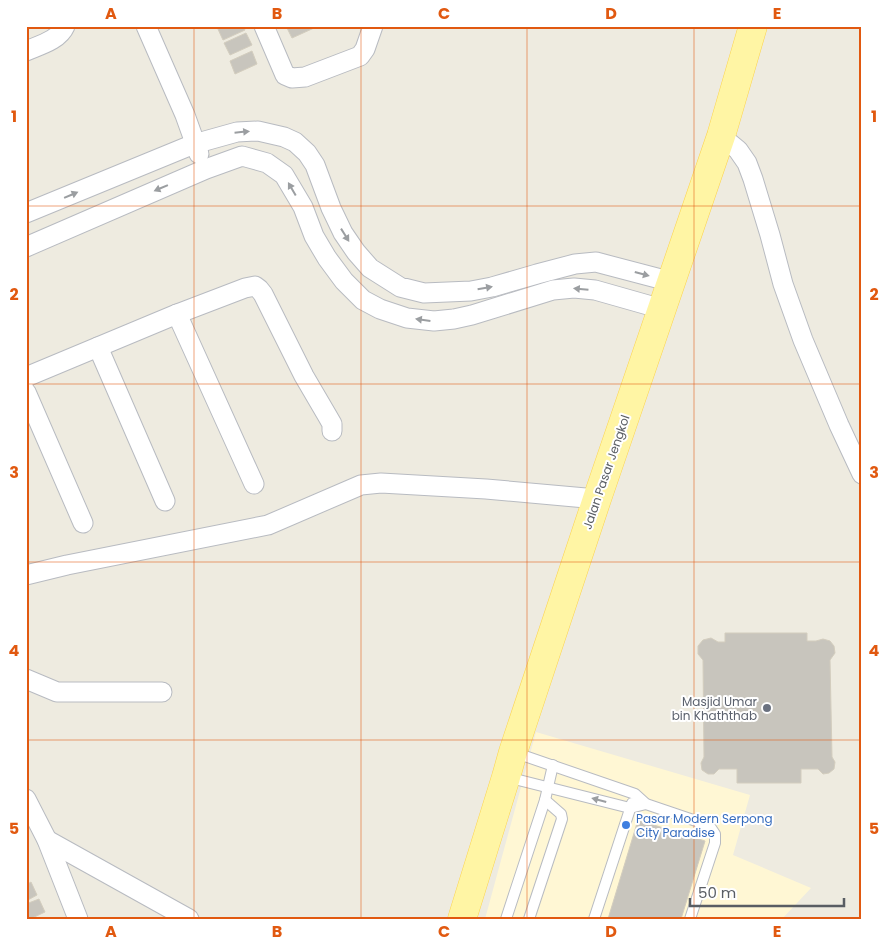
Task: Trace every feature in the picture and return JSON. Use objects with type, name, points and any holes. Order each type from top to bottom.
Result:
[{"type":"main road","name":"Jalan Pasar Jengkol","points":[[462,919],[510,764],[597,499],[721,136],[753,26]]},
{"type":"street","points":[[26,51],[56,37],[63,32],[65,26]]},
{"type":"street","points":[[146,26],[185,115],[194,144],[206,169]]},
{"type":"street","points":[[264,26],[285,75],[292,78],[305,77],[360,56],[365,49],[373,26]]},
{"type":"street","points":[[26,214],[194,144],[237,132],[258,131],[284,137],[295,142],[307,152],[315,165],[343,233],[356,252],[370,268],[400,287],[424,294],[471,291],[492,288],[576,264],[596,262],[672,282]]},
{"type":"street","points":[[721,136],[738,150],[747,163],[770,235],[783,284],[803,340],[862,474]]},
{"type":"street","points":[[26,247],[206,169],[242,156],[268,163],[284,175],[303,207],[314,236],[327,258],[344,281],[363,300],[380,309],[407,318],[434,321],[454,320],[554,290],[574,288],[595,290],[662,309]]},
{"type":"street","points":[[26,377],[177,314],[255,286],[259,289],[311,389],[332,424],[332,431]]},
{"type":"street","points":[[177,314],[254,484]]},
{"type":"street","points":[[98,347],[165,502]]},
{"type":"street","points":[[26,392],[83,523]]},
{"type":"street","points":[[26,575],[268,525],[361,485],[381,483],[486,489],[597,499]]},
{"type":"street","points":[[26,679],[57,692],[162,692]]},
{"type":"street","points":[[26,799],[47,840],[78,919]]},
{"type":"street","points":[[47,840],[189,919]]},
{"type":"lane","points":[[510,764],[553,765],[635,794],[646,804],[702,823],[711,828],[715,834],[715,843],[690,919]]},
{"type":"lane","points":[[510,764],[548,787],[630,808],[646,804]]},
{"type":"lane","points":[[506,919],[545,800],[553,765]]},
{"type":"lane","points":[[594,919],[635,794]]},
{"type":"lane","points":[[529,919],[562,819],[561,814],[545,800]]},
{"type":"shaded area","name":"Pasar Modern Serpong City Paradise","points":[[536,732],[750,795],[733,855],[811,888],[782,919],[485,919]]},
{"type":"building","points":[[243,26],[245,30],[223,40],[217,27]]},
{"type":"building","points":[[286,26],[313,26],[314,28],[292,38]]},
{"type":"building","points":[[246,33],[252,45],[230,55],[224,43]]},
{"type":"building","points":[[252,51],[257,64],[235,74],[230,61]]},
{"type":"building","name":"Masjid Umar bin Khaththab","points":[[725,633],[807,633],[807,641],[823,639],[830,641],[834,646],[835,653],[830,660],[832,757],[835,762],[834,769],[829,773],[823,774],[818,769],[801,769],[801,783],[737,783],[737,769],[719,769],[714,774],[708,774],[702,770],[701,763],[704,757],[703,660],[698,654],[698,646],[703,640],[711,638],[718,642],[725,642]]},
{"type":"building","points":[[638,820],[705,841],[681,919],[608,919]]},
{"type":"building","points":[[31,882],[37,895],[26,901],[26,885]]},
{"type":"building","points":[[39,899],[45,912],[26,919],[26,904]]},
{"type":"place","name":"Masjid Umar bin Khaththab","points":[[767,708]]},
{"type":"place","name":"Pasar Modern Serpong City Paradise","points":[[626,825]]}]
